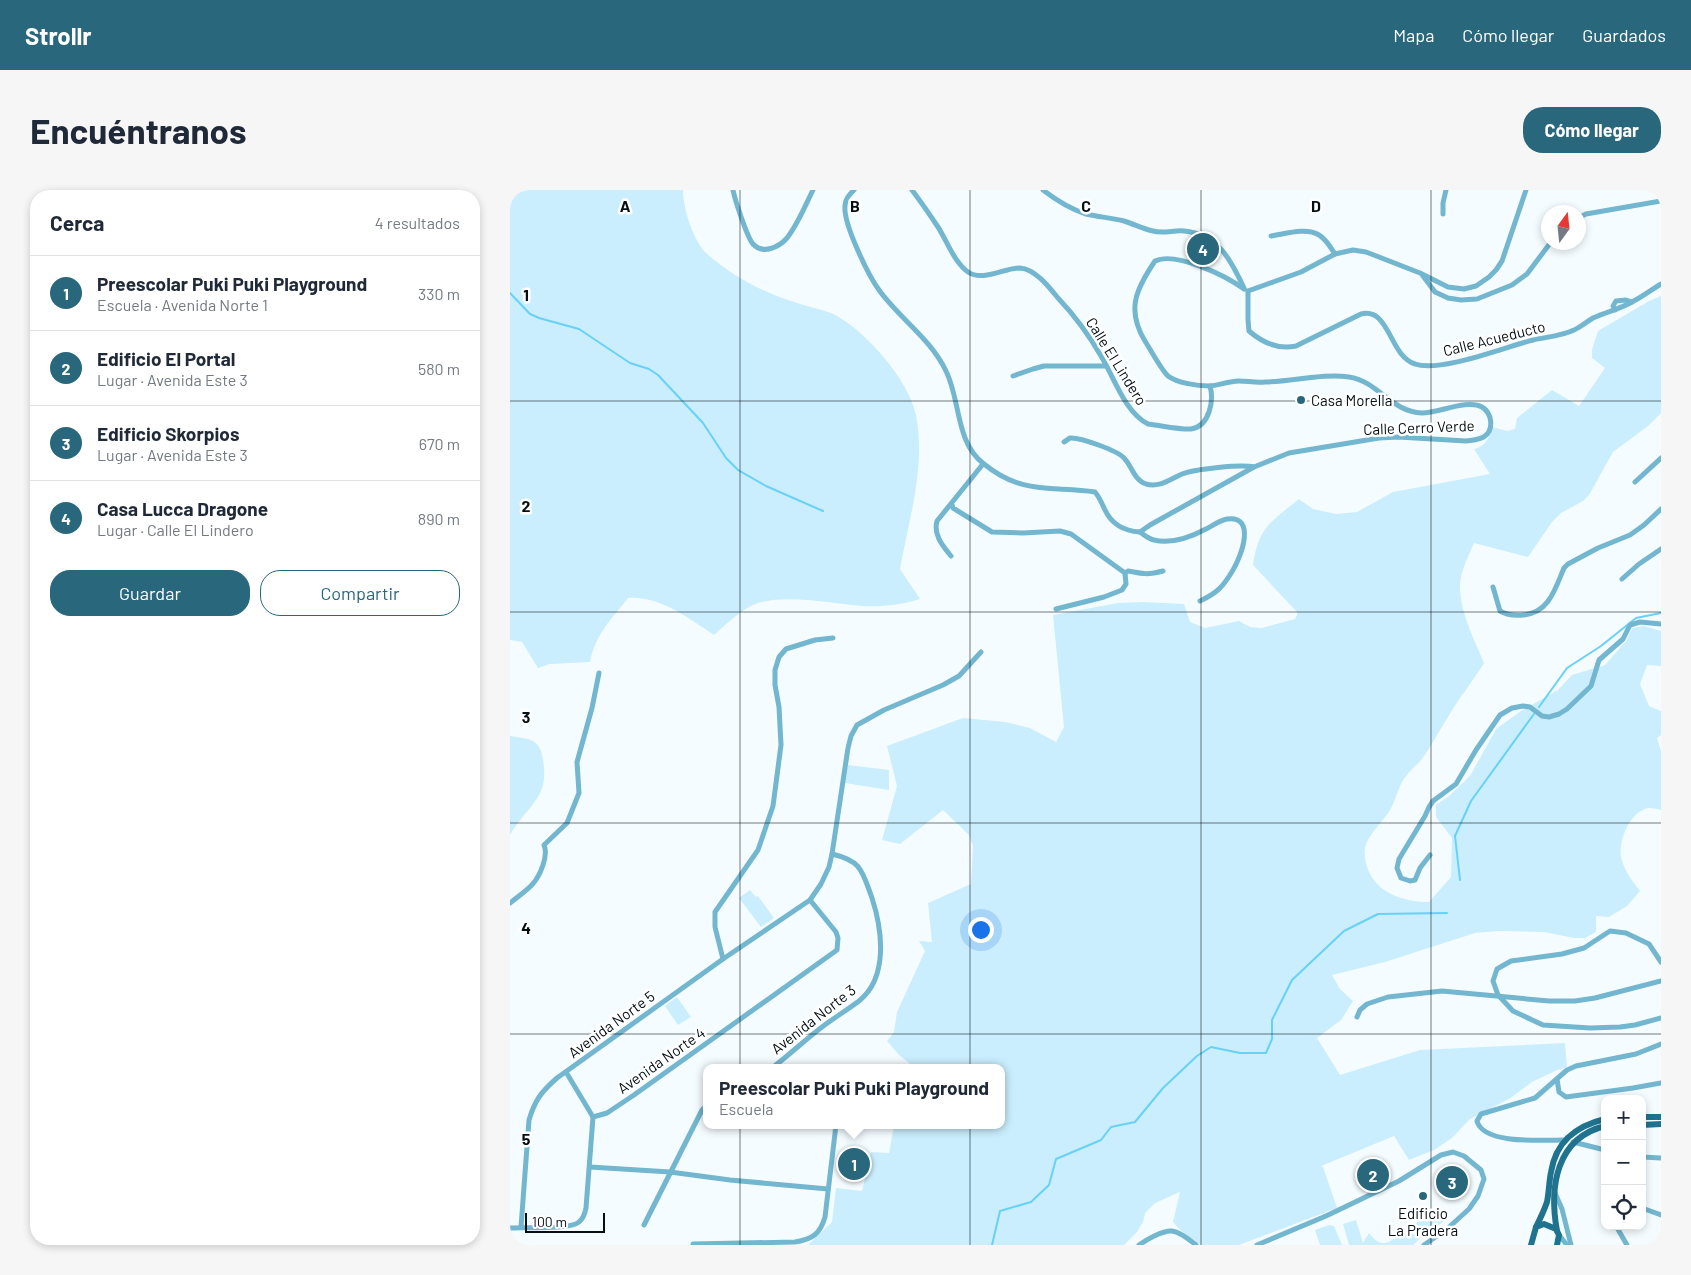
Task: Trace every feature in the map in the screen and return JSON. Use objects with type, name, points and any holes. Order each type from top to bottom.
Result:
[{"type":"main road","points":[[1646,1117],[1661,1117]]},
{"type":"main road","points":[[1532,1245],[1533,1234],[1546,1205],[1555,1155],[1564,1140],[1578,1128],[1601,1120]]},
{"type":"main road","points":[[1646,1125],[1661,1124]]},
{"type":"main road","points":[[1557,1245],[1558,1233],[1554,1212],[1560,1162],[1573,1142],[1591,1130],[1601,1127]]},
{"type":"main road","points":[[1536,1227],[1547,1224],[1558,1233]]},
{"type":"street","points":[[733,190],[754,244],[762,249],[769,249],[776,247],[786,238],[813,190]]},
{"type":"street","points":[[854,190],[848,196],[845,204],[845,213],[853,238],[871,277],[891,304],[936,354],[947,371],[964,436],[983,464],[1018,485],[1095,492],[1106,513],[1123,530],[1140,532],[1153,540],[1169,541],[1197,534],[1225,519],[1237,520],[1242,524],[1245,529],[1245,537],[1234,569],[1217,593],[1200,601]]},
{"type":"street","name":"Calle El Lindero","points":[[912,190],[939,228],[962,266],[969,273],[977,275],[991,274],[1020,268],[1036,275],[1070,311],[1083,328],[1128,407],[1143,421],[1148,424],[1192,429],[1201,424],[1210,410],[1212,400],[1210,386]]},
{"type":"street","points":[[1043,190],[1071,208],[1085,213],[1123,221],[1154,232],[1182,231],[1199,234],[1208,238],[1217,244],[1246,290],[1301,272],[1336,254],[1353,250],[1366,252],[1420,273],[1448,287],[1464,289],[1476,286],[1489,277],[1502,261],[1526,190]]},
{"type":"street","points":[[1443,214],[1446,190]]},
{"type":"street","points":[[1586,214],[1661,201]]},
{"type":"street","points":[[1271,236],[1301,232],[1316,233],[1321,236],[1336,254]]},
{"type":"street","points":[[1420,273],[1435,292],[1448,298],[1477,300],[1512,285],[1527,274],[1545,250]]},
{"type":"street","name":"Calle Cerro Verde","points":[[1140,532],[1254,467],[1289,452],[1379,438],[1477,440],[1485,436],[1490,429],[1491,422],[1488,413],[1482,407],[1471,404],[1434,412],[1411,412],[1398,407],[1372,385],[1362,380],[1347,377],[1265,382],[1222,382],[1210,386],[1180,381],[1168,376],[1137,328],[1134,312],[1137,293],[1155,261],[1170,258],[1217,273],[1246,290]]},
{"type":"street","name":"Calle Acueducto","points":[[1246,290],[1250,332],[1258,339],[1267,343],[1286,348],[1296,346],[1361,314],[1371,314],[1380,318],[1405,360],[1416,365],[1432,366],[1567,333],[1593,318],[1632,302],[1661,284]]},
{"type":"street","points":[[1013,376],[1044,366],[1106,366]]},
{"type":"street","points":[[1064,442],[1070,438],[1110,449],[1123,456],[1141,482],[1153,485],[1164,483],[1181,474],[1194,471],[1241,465],[1254,467]]},
{"type":"street","points":[[1635,482],[1661,458]]},
{"type":"street","points":[[951,556],[938,538],[937,521],[983,464]]},
{"type":"street","points":[[952,504],[954,508],[992,532],[1060,531],[1070,534],[1125,573],[1126,584],[1122,590],[1104,597],[1056,608]]},
{"type":"street","points":[[1493,586],[1500,611],[1506,615],[1530,615],[1542,609],[1550,600],[1568,564],[1598,548],[1630,535],[1661,509]]},
{"type":"street","points":[[1622,579],[1639,564],[1661,549]]},
{"type":"street","points":[[1125,573],[1128,571],[1149,575],[1163,571]]},
{"type":"street","points":[[1430,855],[1420,868],[1415,880],[1410,881],[1401,878],[1397,868],[1399,860],[1425,816],[1428,807],[1456,784],[1500,715],[1512,708],[1523,706],[1530,707],[1542,716],[1549,717],[1559,714],[1584,695],[1591,686],[1599,660],[1619,644],[1630,625],[1640,622],[1661,624]]},
{"type":"street","points":[[724,958],[715,927],[715,912],[758,850],[773,806],[781,745],[779,707],[775,685],[775,670],[779,658],[786,649],[815,640],[833,638]]},
{"type":"street","points":[[810,900],[821,884],[829,867],[848,748],[851,736],[857,725],[884,710],[943,685],[959,676],[981,652]]},
{"type":"street","points":[[510,903],[538,878],[544,861],[546,849],[544,845],[567,824],[579,792],[577,762],[592,708],[599,673]]},
{"type":"street","name":"Avenida Norte 3","points":[[777,1064],[818,1030],[859,1001],[872,985],[879,966],[881,937],[878,915],[864,878],[857,864],[852,860],[832,854]]},
{"type":"street","name":"Avenida Norte 5","points":[[521,1227],[528,1130],[533,1107],[541,1091],[724,958],[810,900]]},
{"type":"street","name":"Avenida Norte 4","points":[[593,1116],[607,1113],[634,1095],[837,950],[838,938],[836,932],[810,900]]},
{"type":"street","points":[[1661,962],[1649,944],[1626,933],[1610,931],[1584,948],[1562,954],[1511,961],[1498,969],[1493,981],[1498,995],[1513,1010],[1543,1025],[1590,1028],[1620,1027],[1661,1018]]},
{"type":"street","points":[[1358,1018],[1360,1010],[1367,1004],[1388,997],[1442,991],[1549,1001],[1575,1001],[1595,998],[1661,981]]},
{"type":"street","points":[[1564,1140],[1507,1139],[1488,1134],[1479,1127],[1477,1121],[1481,1114],[1535,1098],[1567,1070],[1576,1066],[1636,1054],[1661,1044]]},
{"type":"street","points":[[510,1228],[573,1225],[579,1222],[585,1213],[593,1116],[566,1072]]},
{"type":"street","points":[[1557,1079],[1559,1092],[1566,1097],[1661,1083]]},
{"type":"street","points":[[644,1225],[703,1109]]},
{"type":"street","points":[[693,1244],[766,1243],[805,1240],[817,1233],[823,1226],[826,1216],[836,1129]]},
{"type":"street","points":[[1573,1142],[1601,1149]]},
{"type":"street","points":[[1257,1245],[1326,1216],[1399,1181],[1441,1156],[1453,1152],[1464,1156],[1481,1170],[1484,1179],[1478,1196],[1469,1209],[1447,1229],[1424,1245]]},
{"type":"street","points":[[1646,1157],[1661,1158]]},
{"type":"street","points":[[590,1167],[670,1172],[730,1180],[828,1189]]},
{"type":"street","points":[[1555,1193],[1562,1209],[1571,1245]]},
{"type":"street","points":[[1646,1209],[1661,1215]]},
{"type":"street","points":[[1618,1230],[1627,1245]]},
{"type":"street","points":[[1139,1245],[1162,1233],[1171,1231],[1182,1235],[1196,1245]]},
{"type":"street","points":[[1558,1233],[1567,1245]]},
{"type":"shaded area","points":[[510,190],[683,190],[687,214],[693,232],[706,253],[736,275],[768,292],[796,303],[831,313],[844,320],[871,343],[895,371],[912,401],[916,415],[919,434],[918,473],[900,569],[920,599],[899,604],[877,606],[791,599],[763,602],[741,612],[714,635],[684,615],[662,604],[640,598],[628,598],[600,635],[590,662],[550,664],[538,668],[522,642],[510,640]]},
{"type":"shaded area","points":[[1661,296],[1661,413],[1648,426],[1613,452],[1589,495],[1583,501],[1561,513],[1552,522],[1528,557],[1474,543],[1462,573],[1460,594],[1468,624],[1484,663],[1452,710],[1426,754],[1402,782],[1390,810],[1369,838],[1365,848],[1365,859],[1371,876],[1384,890],[1400,898],[1429,902],[1451,877],[1452,838],[1436,817],[1436,805],[1449,796],[1470,776],[1496,729],[1521,711],[1558,690],[1572,675],[1605,665],[1626,641],[1632,628],[1644,626],[1661,631],[1661,666],[1647,665],[1640,684],[1649,706],[1661,711],[1661,735],[1657,738],[1661,751],[1661,810],[1649,808],[1642,810],[1631,821],[1623,837],[1621,846],[1622,861],[1632,881],[1640,891],[1627,906],[1609,917],[1596,916],[1596,932],[1585,938],[1574,938],[1544,932],[1498,931],[1475,933],[1385,962],[1332,975],[1340,989],[1353,1001],[1341,1020],[1317,1038],[1340,1075],[1420,1050],[1565,1043],[1567,1067],[1532,1082],[1509,1099],[1470,1119],[1452,1138],[1434,1150],[1409,1160],[1394,1136],[1321,1166],[1323,1167],[1337,1208],[1239,1245],[1201,1245],[1181,1231],[1173,1222],[1180,1192],[1155,1203],[1145,1213],[1143,1222],[1137,1232],[1124,1245],[808,1245],[832,1222],[836,1188],[862,1191],[871,1152],[889,1153],[893,1129],[1005,1129],[1005,1064],[910,1064],[887,1041],[894,1032],[897,1012],[925,951],[919,941],[932,942],[928,903],[971,884],[973,846],[969,835],[943,810],[900,844],[882,840],[897,786],[887,746],[963,718],[1005,722],[1030,728],[1056,742],[1064,727],[1053,615],[1118,603],[1143,602],[1184,604],[1190,622],[1205,628],[1239,621],[1250,627],[1262,628],[1295,619],[1297,612],[1253,565],[1259,541],[1274,520],[1299,499],[1313,509],[1336,514],[1357,512],[1393,492],[1490,474],[1474,449],[1484,444],[1492,427],[1507,431],[1515,429],[1517,418],[1552,390],[1579,406],[1605,368],[1592,358],[1592,350],[1598,331]]},
{"type":"shaded area","points":[[510,736],[528,739],[539,747],[544,773],[543,784],[536,801],[510,835]]},
{"type":"shaded area","points":[[848,765],[889,770],[889,790],[845,783]]},
{"type":"shaded area","points":[[750,890],[756,897],[758,896],[774,918],[761,927],[739,898]]},
{"type":"shaded area","points":[[677,997],[691,1017],[678,1025],[665,1006]]},
{"type":"shaded area","points":[[1440,1207],[1448,1219],[1425,1234],[1413,1245],[1349,1245],[1343,1224],[1356,1220],[1363,1243],[1369,1233],[1378,1242],[1386,1243]]},
{"type":"shaded area","points":[[1329,1225],[1334,1226],[1342,1245],[1320,1245],[1315,1230]]},
{"type":"waterway","points":[[510,293],[530,314],[579,329],[630,363],[649,369],[658,375],[703,423],[726,458],[738,470],[766,486],[823,511]]},
{"type":"waterway","points":[[1539,707],[1567,668],[1601,646],[1636,618],[1661,613]]},
{"type":"waterway","points":[[1460,880],[1455,836],[1471,801],[1534,714]]},
{"type":"waterway","points":[[992,1245],[1000,1211],[1031,1202],[1049,1185],[1056,1159],[1101,1140],[1111,1127],[1135,1122],[1163,1088],[1197,1056],[1211,1047],[1240,1053],[1266,1053],[1272,1039],[1272,1020],[1292,980],[1344,931],[1378,914],[1447,913]]},
{"type":"place","name":"Casa Lucca Dragone","points":[[1203,249]]},
{"type":"place","name":"Casa Morella","points":[[1301,400]]},
{"type":"place","name":"Preescolar Puki Puki Playground","points":[[854,1164]]},
{"type":"place","name":"Edificio El Portal","points":[[1373,1175]]},
{"type":"place","name":"Edificio Skorpios","points":[[1452,1182]]},
{"type":"place","name":"Edificio La Pradera","points":[[1423,1196]]}]
